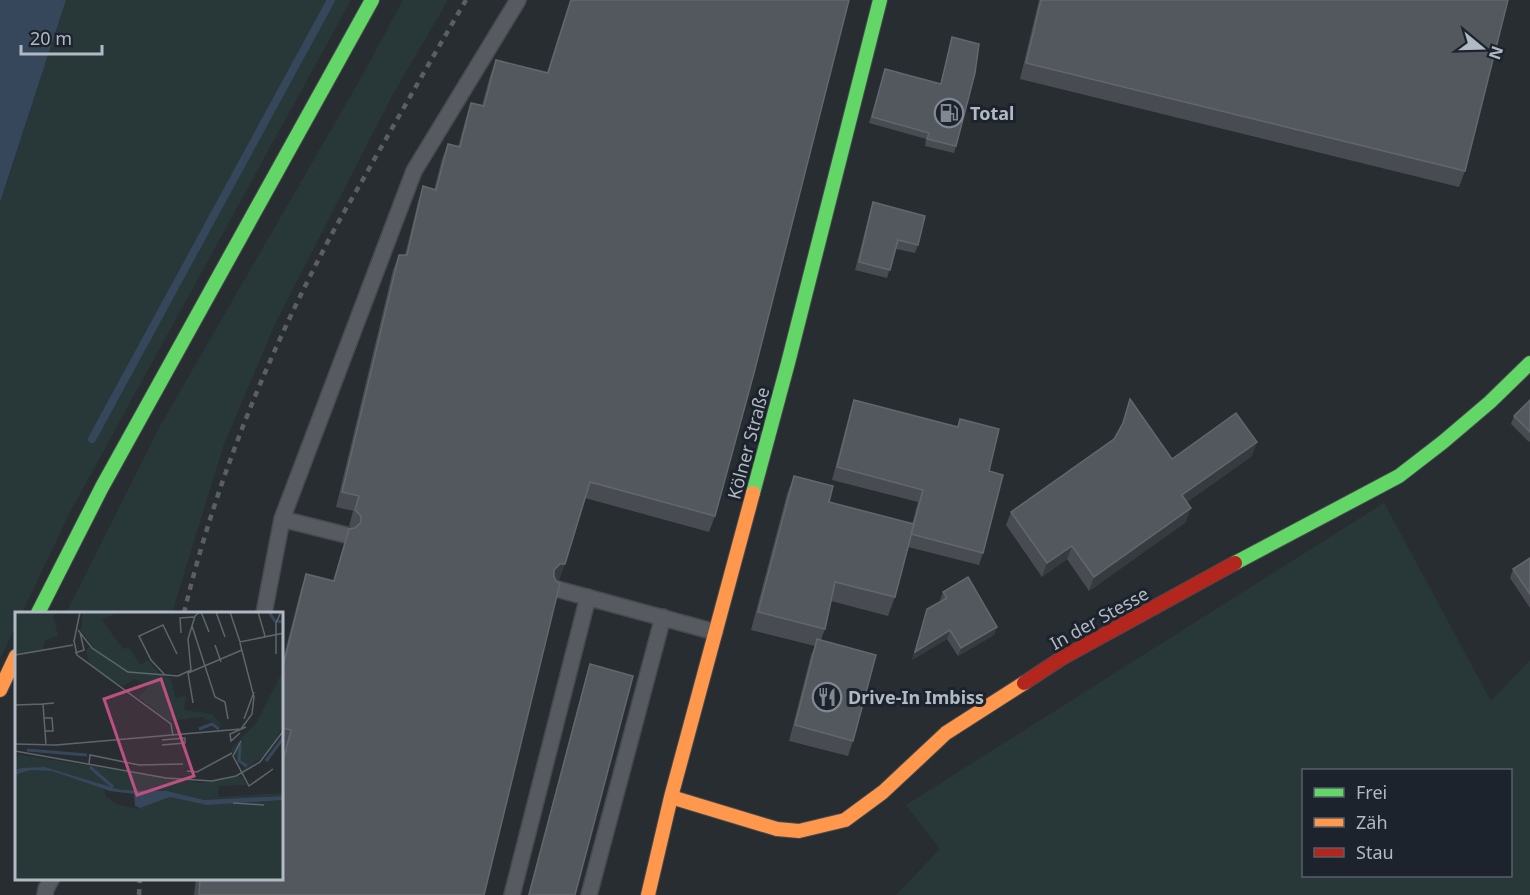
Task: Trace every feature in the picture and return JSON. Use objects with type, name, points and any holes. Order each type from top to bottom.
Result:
[{"type":"street","points":[[39,612],[102,487],[372,0]]},
{"type":"street","name":"Kölner Straße","points":[[648,895],[671,797],[788,363],[880,0]]},
{"type":"street","name":"In der Stesse","points":[[671,797],[777,830],[799,831],[845,820],[883,792],[946,734],[1062,658],[1219,571],[1399,476],[1490,402],[1530,363]]},
{"type":"street","points":[[0,690],[15,658]]},
{"type":"lane","points":[[264,612],[282,519],[414,171],[518,0]]},
{"type":"lane","points":[[282,519],[346,535]]},
{"type":"lane","points":[[557,589],[715,632]]},
{"type":"lane","points":[[512,895],[588,597]]},
{"type":"lane","points":[[589,895],[663,617]]},
{"type":"lane","points":[[45,895],[51,880]]},
{"type":"shaded area","points":[[66,0],[351,0],[70,512],[22,612],[15,612],[15,627],[0,659],[0,202]]},
{"type":"shaded area","points":[[403,0],[448,0],[393,94],[276,322],[224,444],[172,612],[67,612],[160,426],[361,78]]},
{"type":"shaded area","points":[[1384,503],[1491,701],[1530,660],[1530,895],[896,895],[940,849],[906,805]]},
{"type":"water","points":[[0,0],[66,0],[0,202]]},
{"type":"building","points":[[571,0],[849,0],[754,373],[715,516],[590,482],[565,564],[560,564],[554,570],[556,581],[560,583],[484,895],[199,895],[200,880],[284,880],[284,757],[291,730],[284,728],[284,662],[306,574],[334,581],[349,529],[355,528],[361,522],[361,516],[355,510],[359,496],[342,492],[399,255],[407,255],[423,186],[436,190],[448,144],[460,147],[471,103],[484,106],[496,60],[548,73]]},
{"type":"building","points":[[1041,0],[1508,0],[1465,171],[1026,63]]},
{"type":"building","points":[[952,37],[979,44],[975,73],[956,146],[927,139],[929,133],[872,117],[885,69],[941,84]]},
{"type":"building","points":[[873,202],[925,216],[918,245],[898,240],[890,270],[859,262]]},
{"type":"building","points":[[1130,399],[1172,459],[1236,413],[1257,442],[1182,495],[1191,508],[1094,577],[1072,546],[1047,563],[1011,512],[1114,439],[1123,423]]},
{"type":"building","points":[[854,400],[958,427],[960,419],[999,429],[989,471],[1003,475],[983,553],[911,534],[923,490],[837,467]]},
{"type":"building","points":[[1530,400],[1530,432],[1514,416]]},
{"type":"building","points":[[794,476],[833,486],[829,502],[914,524],[895,597],[835,582],[825,629],[758,612]]},
{"type":"building","points":[[1530,558],[1530,594],[1513,569]]},
{"type":"building","points":[[968,577],[997,627],[961,648],[950,630],[915,652],[927,609],[947,598],[943,592]]},
{"type":"building","points":[[817,639],[876,655],[853,741],[795,725]]},
{"type":"building","points":[[590,664],[633,676],[575,895],[529,895]]},
{"type":"waterway","points":[[92,439],[331,0]]},
{"type":"railway","points":[[184,612],[210,519],[226,473],[261,381],[281,337],[334,230],[466,0]]},
{"type":"railway","points":[[139,895],[140,880]]},
{"type":"traffic: fast","points":[[39,612],[102,487],[372,0]]},
{"type":"traffic: fast","points":[[753,493],[880,0]]},
{"type":"traffic: fast","points":[[1235,563],[1399,476],[1490,402],[1530,363]]},
{"type":"traffic: slow","points":[[648,895],[671,797],[753,493]]},
{"type":"traffic: slow","points":[[0,690],[15,658]]},
{"type":"traffic: slow","points":[[671,797],[777,829],[799,831],[845,820],[883,792],[946,733],[1024,683]]},
{"type":"traffic: jam","points":[[1024,683],[1062,658],[1235,563]]},
{"type":"place","name":"Total","points":[[949,113]]},
{"type":"place","name":"Drive-In Imbiss","points":[[827,697]]}]
